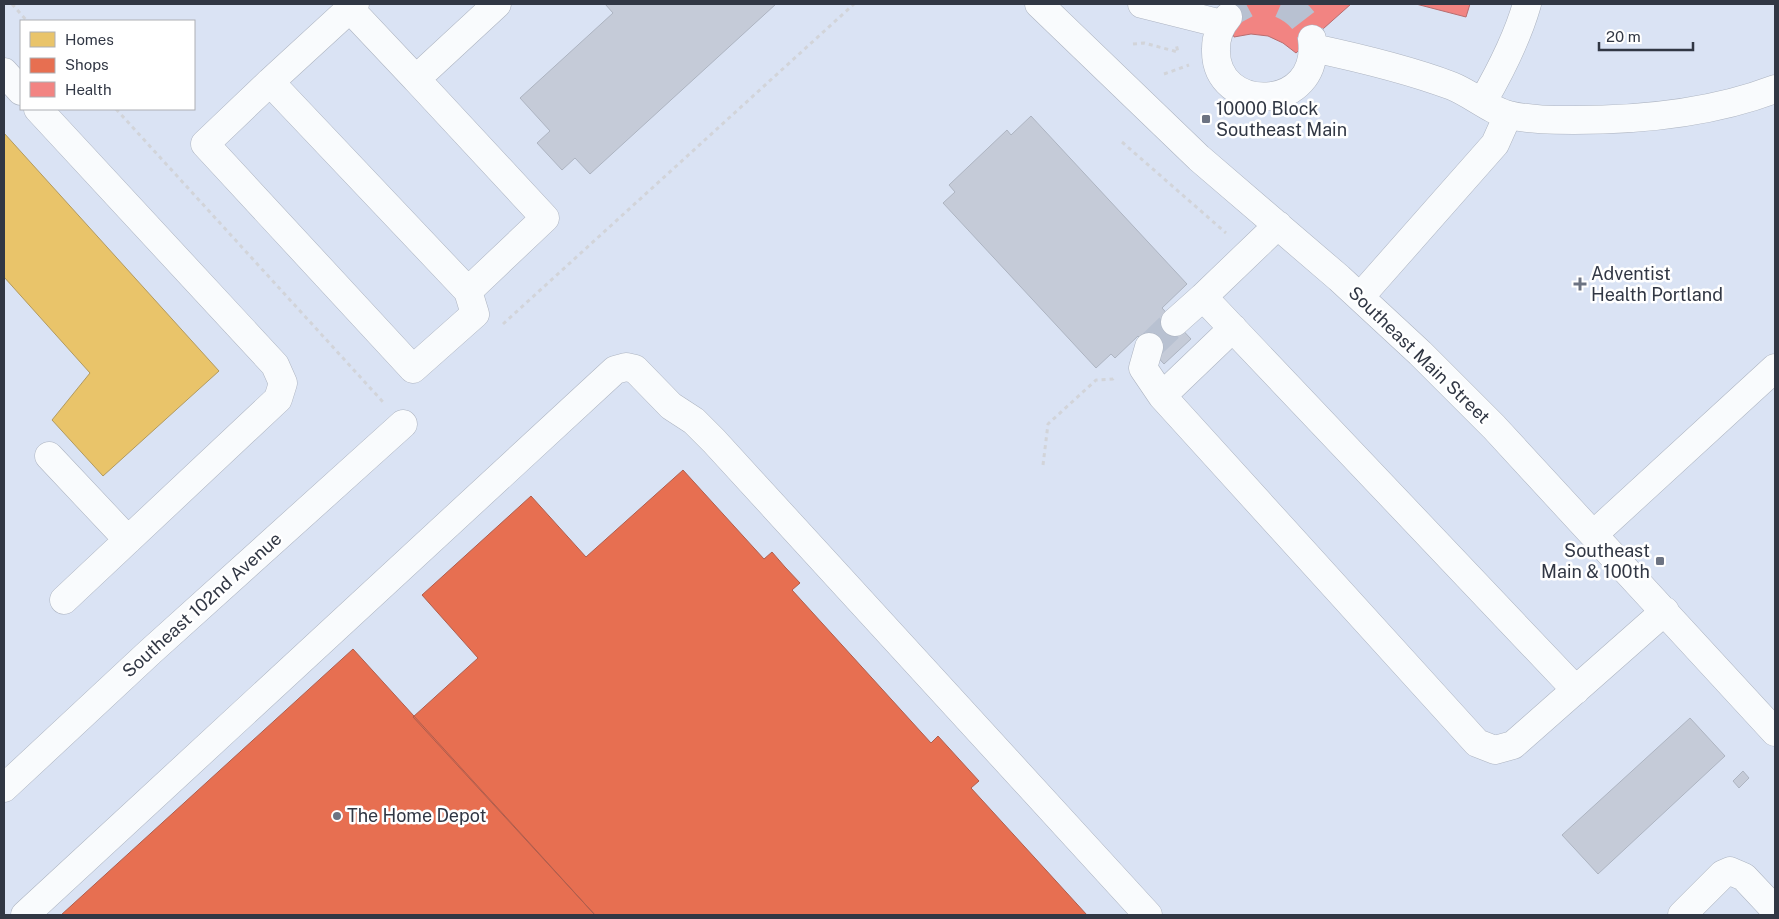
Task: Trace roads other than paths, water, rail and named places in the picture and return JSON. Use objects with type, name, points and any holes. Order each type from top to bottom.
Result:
[{"type":"street","points":[[416,79],[497,4]]},
{"type":"street","name":"Southeast Main Street","points":[[1039,4],[1180,140],[1360,297],[1494,427],[1775,732]]},
{"type":"street","points":[[1142,4],[1225,20],[1216,39],[1216,56],[1222,73],[1234,87],[1250,96],[1267,98],[1285,94],[1300,83],[1312,61],[1313,44],[1454,86],[1508,115],[1545,120],[1598,120],[1683,113],[1748,99],[1775,89]]},
{"type":"street","points":[[1483,101],[1507,58],[1520,28],[1527,4]]},
{"type":"street","points":[[270,82],[468,291],[474,314],[413,369],[205,144],[270,82],[353,6],[416,79],[545,218],[468,291]]},
{"type":"street","points":[[4,72],[20,90]]},
{"type":"street","points":[[39,110],[275,365],[283,383],[278,400],[64,600]]},
{"type":"street","points":[[1360,297],[1495,144],[1508,115]]},
{"type":"street","points":[[1175,322],[1278,225]]},
{"type":"street","points":[[1203,297],[1576,690]]},
{"type":"street","points":[[1162,396],[1233,328]]},
{"type":"street","points":[[1149,347],[1143,368],[1162,396],[1477,743],[1495,750],[1513,745],[1664,611]]},
{"type":"street","points":[[25,915],[615,370],[626,367],[635,369],[671,406],[694,421],[714,441],[1148,915]]},
{"type":"street","points":[[1594,534],[1775,368]]},
{"type":"street","name":"Southeast 102nd Avenue","points":[[4,788],[150,652],[403,424]]},
{"type":"street","points":[[49,456],[128,540]]},
{"type":"street","points":[[1682,915],[1723,874],[1730,871],[1744,877],[1775,910]]},
{"type":"tunnel","points":[[1228,17],[1233,11],[1246,4]]},
{"type":"tunnel","points":[[1281,4],[1292,10],[1305,22],[1312,39]]},
{"type":"tunnel","points":[[1149,347],[1175,322]]},
{"type":"place","name":"10000 Block Southeast Main","points":[[1206,119]]},
{"type":"place","name":"Adventist Health Portland","points":[[1580,284]]},
{"type":"place","name":"Southeast Main & 100th","points":[[1660,561]]},
{"type":"place","name":"The Home Depot","points":[[337,816]]}]
